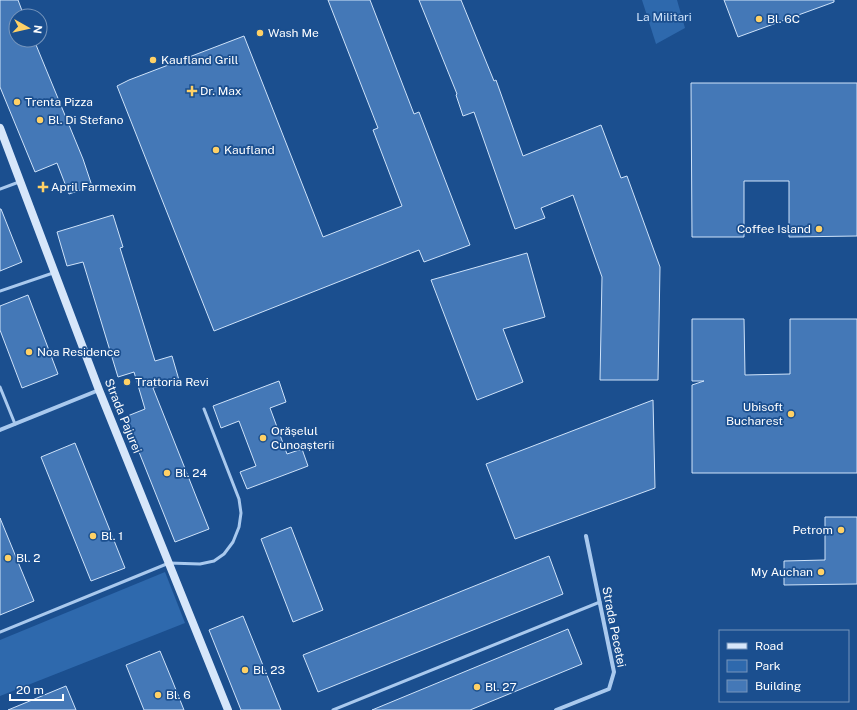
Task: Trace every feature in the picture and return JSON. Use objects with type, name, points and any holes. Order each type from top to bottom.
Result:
[{"type":"street","name":"Strada Pajurei","points":[[0,128],[99,390],[228,710]]},
{"type":"street","points":[[0,430],[99,390]]},
{"type":"street","name":"Strada Pecetei","points":[[556,710],[609,689],[614,672],[586,536]]},
{"type":"lane","points":[[0,189],[21,182]]},
{"type":"lane","points":[[0,291],[56,273]]},
{"type":"lane","points":[[0,387],[15,424]]},
{"type":"lane","points":[[0,632],[169,563],[200,564],[214,560],[224,554],[233,542],[239,527],[241,513],[239,499],[204,409]]},
{"type":"lane","points":[[333,710],[600,602]]},
{"type":"green space","name":"La Militari","points":[[642,0],[677,0],[685,28],[656,44]]},
{"type":"green space","points":[[165,572],[185,623],[0,696],[0,640]]},
{"type":"building","name":"Bl. Di Stefano","points":[[0,0],[18,0],[21,8],[8,8],[8,48],[37,48],[83,159],[92,186],[69,194],[57,163],[35,172],[0,87]]},
{"type":"building","name":"Kaufland","points":[[328,0],[370,0],[414,114],[419,112],[470,245],[424,262],[419,250],[214,331],[117,86],[244,36],[323,237],[402,206],[373,130],[378,128]]},
{"type":"building","points":[[419,0],[461,0],[494,81],[496,80],[523,156],[601,125],[621,178],[627,176],[660,267],[658,380],[600,380],[602,277],[573,195],[541,208],[545,218],[515,229],[474,112],[463,116],[456,95],[457,94]]},
{"type":"building","name":"Bl. 6C","points":[[724,0],[834,0],[834,2],[738,37]]},
{"type":"building","points":[[691,83],[857,83],[857,236],[789,237],[789,181],[744,181],[744,237],[692,237]]},
{"type":"building","points":[[0,209],[22,262],[0,271]]},
{"type":"building","points":[[113,215],[123,247],[120,248],[155,361],[172,356],[179,380],[153,388],[209,529],[175,542],[125,417],[145,409],[134,372],[118,377],[83,262],[67,266],[57,232]]},
{"type":"building","points":[[527,253],[545,317],[503,329],[523,382],[477,400],[431,280]]},
{"type":"building","name":"Noa Residence","points":[[28,295],[58,374],[22,388],[0,330],[0,306]]},
{"type":"building","points":[[692,319],[744,319],[745,375],[790,374],[790,319],[857,319],[857,473],[692,473],[692,385],[704,381],[692,381]]},
{"type":"building","name":"Orășelul Cunoașterii","points":[[279,381],[286,402],[270,408],[287,454],[302,449],[308,466],[247,489],[240,472],[256,466],[239,421],[221,428],[213,406]]},
{"type":"building","points":[[653,400],[655,488],[515,539],[486,464]]},
{"type":"building","name":"Bl. 1","points":[[75,443],[125,568],[91,581],[41,457]]},
{"type":"building","points":[[825,517],[857,517],[857,584],[784,585],[784,561],[825,560]]},
{"type":"building","name":"Bl. 2","points":[[0,518],[34,601],[0,615]]},
{"type":"building","points":[[291,527],[323,610],[293,622],[261,539]]},
{"type":"building","points":[[549,556],[563,594],[318,692],[303,655]]},
{"type":"building","name":"Bl. 23","points":[[243,616],[281,710],[241,710],[209,630]]},
{"type":"building","name":"Bl. 27","points":[[568,629],[582,664],[470,710],[372,710]]},
{"type":"building","name":"Bl. 6","points":[[160,651],[184,710],[144,710],[126,665]]},
{"type":"building","points":[[66,686],[76,710],[8,710]]},
{"type":"place","name":"Bl. 6C","points":[[759,19]]},
{"type":"place","name":"Wash Me","points":[[260,33]]},
{"type":"place","name":"Kaufland Grill","points":[[153,60]]},
{"type":"place","name":"Dr. Max","points":[[192,91]]},
{"type":"place","name":"Trenta Pizza","points":[[17,102]]},
{"type":"place","name":"Bl. Di Stefano","points":[[40,120]]},
{"type":"place","name":"Kaufland","points":[[216,150]]},
{"type":"place","name":"April Farmexim","points":[[43,187]]},
{"type":"place","name":"Coffee Island","points":[[819,229]]},
{"type":"place","name":"Noa Residence","points":[[29,352]]},
{"type":"place","name":"Trattoria Revi","points":[[127,382]]},
{"type":"place","name":"Ubisoft Bucharest","points":[[791,414]]},
{"type":"place","name":"Orășelul Cunoașterii","points":[[263,438]]},
{"type":"place","name":"Bl. 24","points":[[167,473]]},
{"type":"place","name":"Petrom","points":[[841,530]]},
{"type":"place","name":"Bl. 1","points":[[93,536]]},
{"type":"place","name":"Bl. 2","points":[[8,558]]},
{"type":"place","name":"My Auchan","points":[[821,572]]},
{"type":"place","name":"Bl. 23","points":[[245,670]]},
{"type":"place","name":"Bl. 27","points":[[477,687]]},
{"type":"place","name":"Bl. 6","points":[[158,695]]}]
